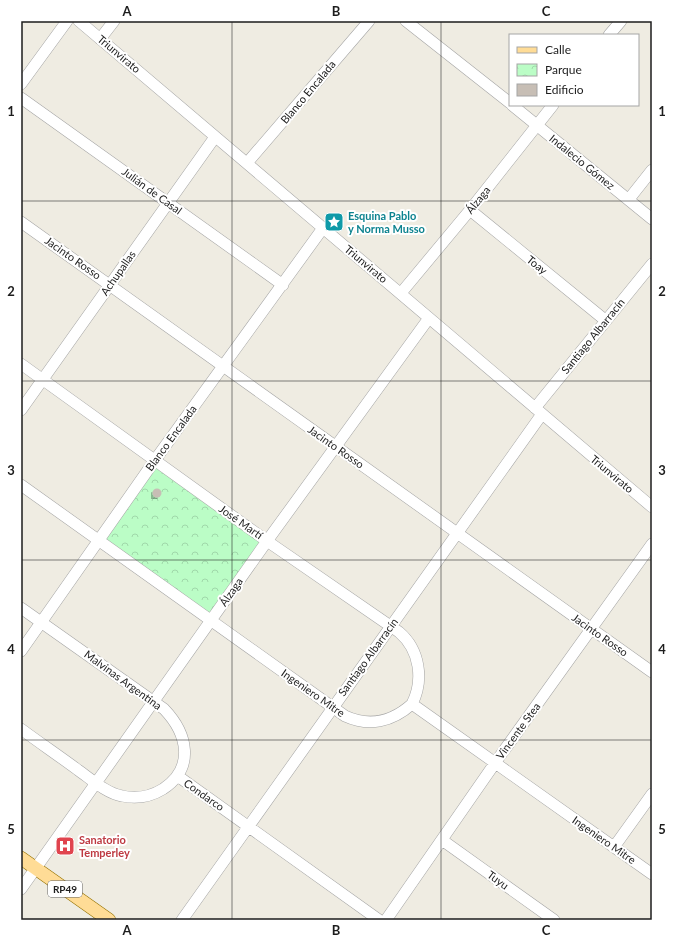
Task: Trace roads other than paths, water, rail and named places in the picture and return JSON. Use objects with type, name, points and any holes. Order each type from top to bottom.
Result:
[{"type":"main road","name":"RP49","points":[[21,858],[109,920]]},
{"type":"street","points":[[21,84],[67,21]]},
{"type":"street","name":"Triunvirato","points":[[79,21],[652,507]]},
{"type":"street","points":[[100,39],[114,21]]},
{"type":"street","name":"Blanco Encalada","points":[[248,163],[369,21]]},
{"type":"street","name":"Indalecio Gómez","points":[[406,21],[509,102]]},
{"type":"street","points":[[610,34],[621,21]]},
{"type":"street","name":"Julián de Casal","points":[[21,98],[283,285]]},
{"type":"street","name":"Indalecio Gómez","points":[[513,106],[652,219]]},
{"type":"street","name":"Álzaga","points":[[401,293],[470,210],[552,106]]},
{"type":"street","name":"Achupallas","points":[[21,410],[215,137]]},
{"type":"street","points":[[629,199],[652,170]]},
{"type":"street","name":"Toay","points":[[470,210],[605,320]]},
{"type":"street","name":"Jacinto Rosso","points":[[21,222],[652,672]]},
{"type":"street","name":"Blanco Encalada","points":[[21,651],[155,460],[323,228]]},
{"type":"street","name":"Santiago Albarracín","points":[[182,920],[331,707],[391,626],[457,532],[538,411],[605,320],[652,264]]},
{"type":"street","name":"Álzaga","points":[[21,889],[210,621],[429,318]]},
{"type":"street","name":"José Martí","points":[[21,364],[268,541],[391,626],[405,638],[415,655],[418,666],[418,690],[412,704]]},
{"type":"street","name":"Ingeniero Mitre","points":[[21,485],[331,707],[354,720],[371,723],[389,719],[405,710],[412,704],[652,874]]},
{"type":"street","name":"Vincente Stea","points":[[386,920],[495,763],[652,544]]},
{"type":"street","name":"Malvinas Argentina","points":[[21,608],[153,701],[173,718],[183,739],[184,760],[178,777]]},
{"type":"street","name":"Condarco","points":[[21,729],[96,783],[113,793],[126,797],[140,798],[160,791],[178,777],[379,920]]},
{"type":"street","points":[[614,847],[652,794]]},
{"type":"street","name":"Tuyu","points":[[442,840],[554,920]]},
{"type":"place","name":"Esquina Pablo y Norma Musso","points":[[334,222]]},
{"type":"place","name":"Sanatorio Temperley","points":[[65,846]]}]
